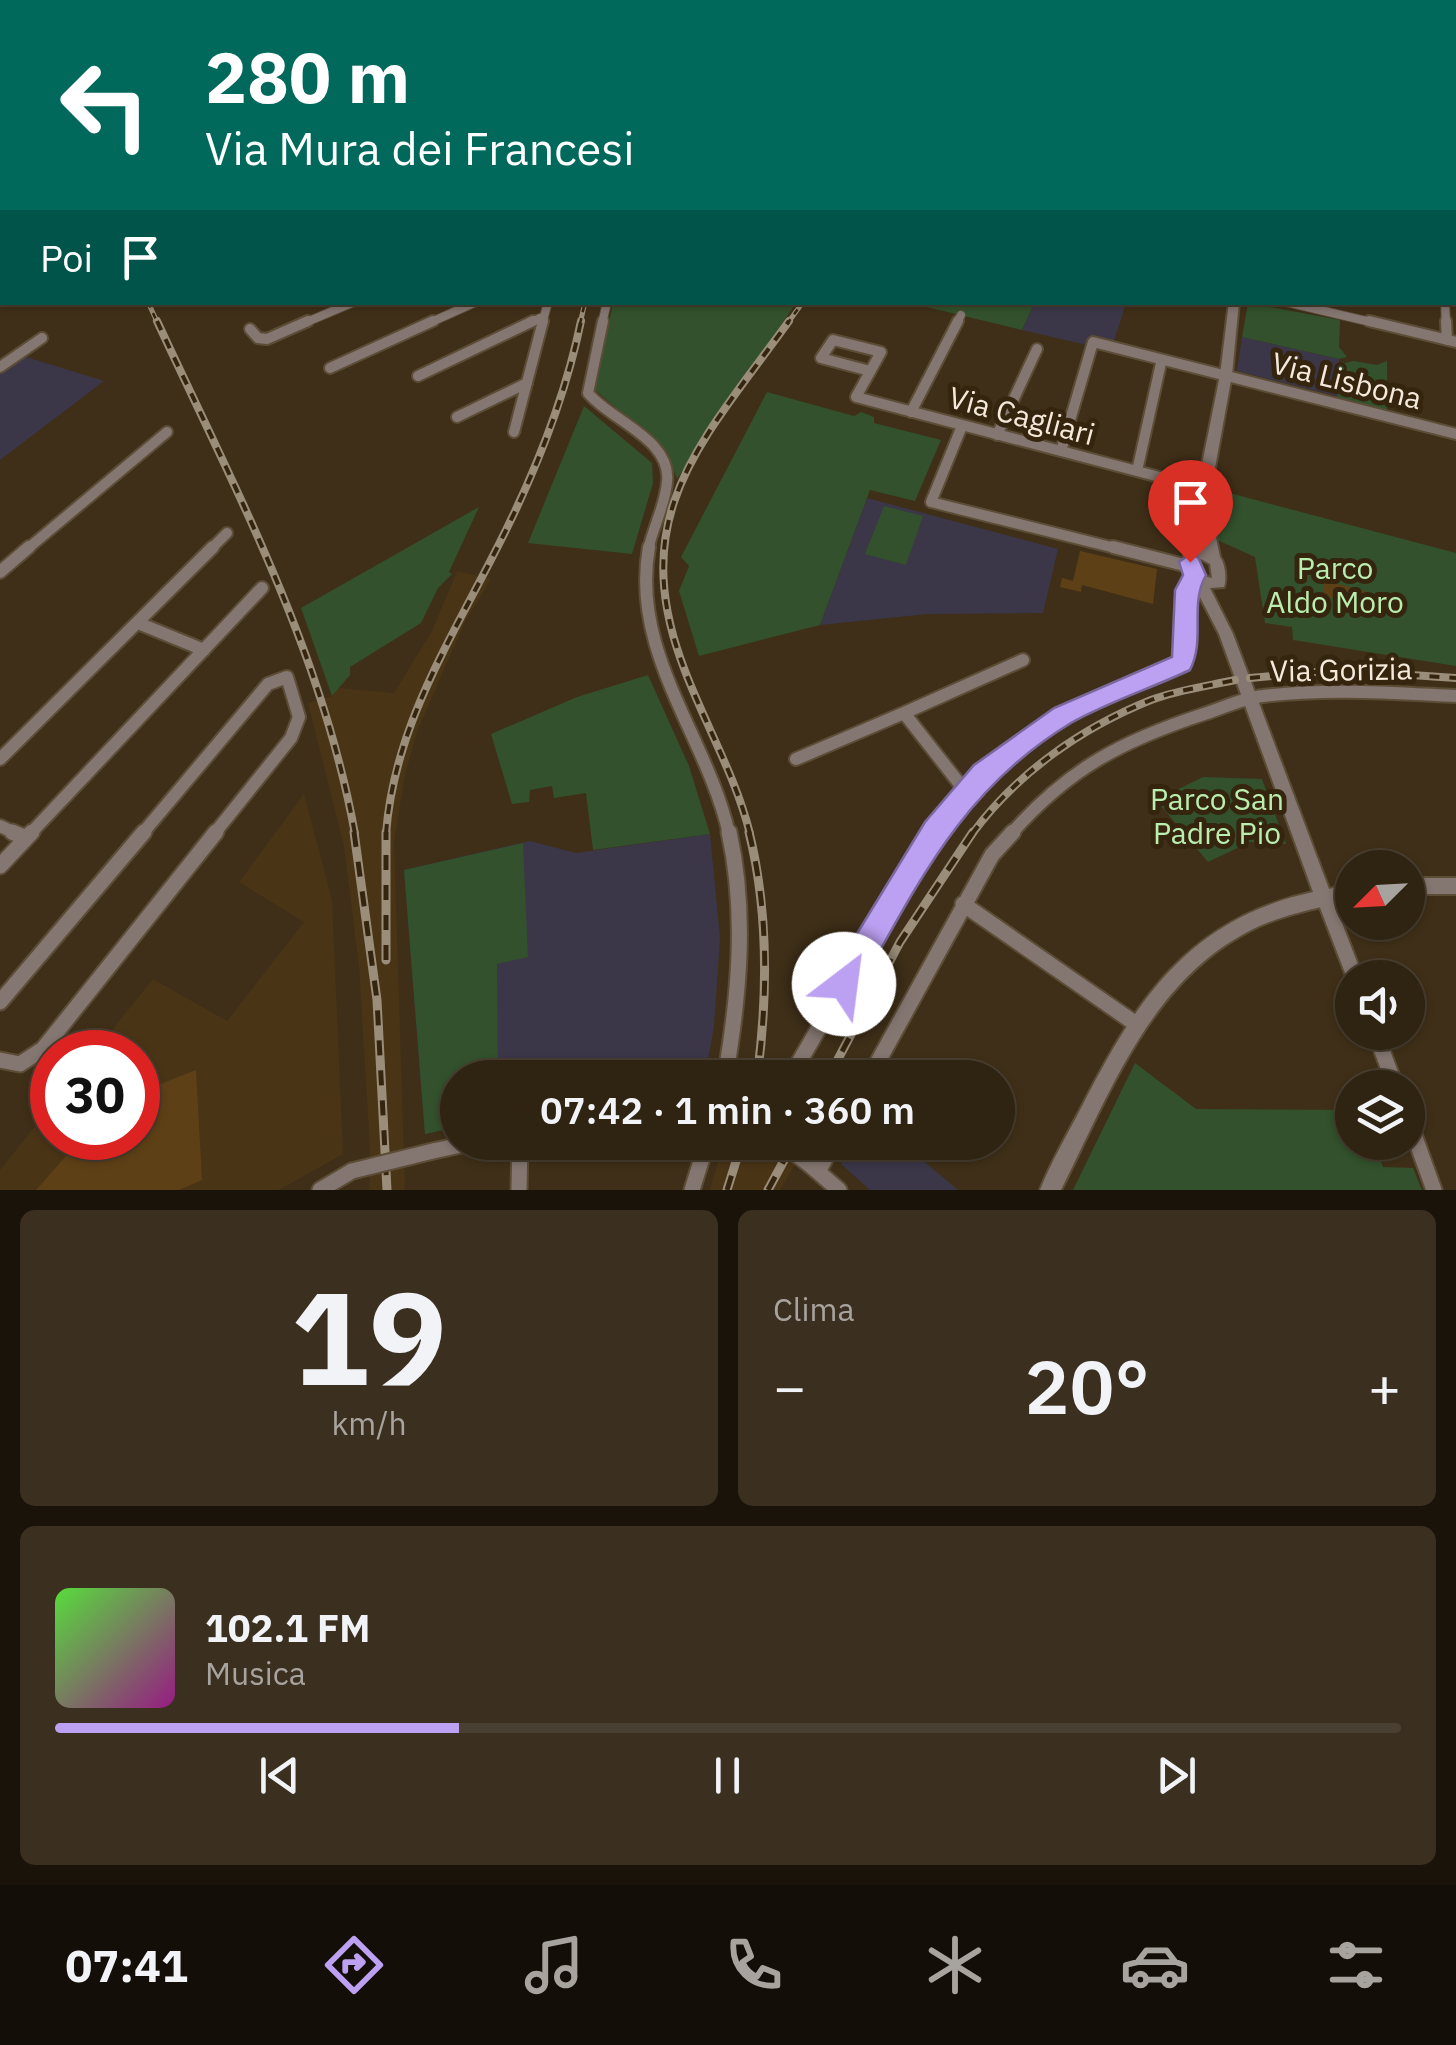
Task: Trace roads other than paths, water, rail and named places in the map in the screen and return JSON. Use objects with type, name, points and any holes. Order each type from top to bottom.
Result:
[{"type":"street","points":[[250,330],[258,338],[267,339],[347,305]]},
{"type":"street","points":[[330,368],[469,305]]},
{"type":"street","points":[[514,432],[547,305]]},
{"type":"street","points":[[606,305],[588,392],[666,462],[667,479],[645,568],[648,620],[666,676],[714,781],[730,842],[738,936],[728,1060]]},
{"type":"street","points":[[1234,305],[1194,569],[1226,634],[1348,960]]},
{"type":"street","points":[[1298,305],[1451,342],[1445,305]]},
{"type":"street","points":[[911,412],[961,315]]},
{"type":"street","points":[[418,376],[544,316]]},
{"type":"street","points":[[0,367],[42,338]]},
{"type":"street","name":"Via Cagliari","points":[[870,372],[821,358],[833,340],[881,352],[870,372],[856,397],[1205,489]]},
{"type":"street","name":"Via Lisbona","points":[[1061,451],[1093,342],[1456,434]]},
{"type":"street","points":[[997,435],[1037,349]]},
{"type":"street","points":[[0,353],[14,357]]},
{"type":"street","points":[[1138,471],[1162,363]]},
{"type":"street","points":[[457,417],[527,383]]},
{"type":"street","points":[[962,426],[931,502],[1194,569],[1219,583]]},
{"type":"street","points":[[0,572],[167,432]]},
{"type":"street","points":[[1205,489],[1204,522],[1219,570],[1226,634]]},
{"type":"street","points":[[0,759],[226,532]]},
{"type":"street","points":[[800,1060],[921,852],[966,792],[1008,753],[1063,716],[1176,668],[1186,656],[1186,590],[1201,553],[1213,557]]},
{"type":"street","points":[[0,866],[262,588]]},
{"type":"street","points":[[138,623],[204,650]]},
{"type":"street","points":[[796,759],[1023,660]]},
{"type":"street","points":[[0,1002],[268,684],[282,676],[289,679],[298,710],[298,724],[290,738],[42,1049],[20,1064],[0,1060]]},
{"type":"street","name":"Via Gorizia","points":[[879,1060],[963,904],[1009,834],[1091,761],[1139,735],[1250,698],[1341,691],[1456,696]]},
{"type":"street","points":[[904,712],[966,792]]},
{"type":"street","points":[[0,826],[26,838]]},
{"type":"street","points":[[1425,886],[1456,886]]},
{"type":"street","points":[[1050,1190],[1136,1024],[1165,984],[1202,949],[1266,916],[1335,895]]},
{"type":"street","points":[[963,904],[1136,1024]]},
{"type":"street","points":[[320,1190],[352,1171],[440,1150]]},
{"type":"street","points":[[519,1190],[520,1160]]},
{"type":"street","points":[[692,1190],[701,1160]]},
{"type":"street","points":[[804,1160],[839,1190]]},
{"type":"street","points":[[814,1168],[820,1160]]},
{"type":"street","points":[[1423,1160],[1434,1190]]},
{"type":"railway","points":[[149,305],[158,324]]},
{"type":"railway","points":[[580,324],[584,305]]},
{"type":"railway","points":[[787,324],[801,305]]},
{"type":"railway","points":[[157,321],[245,509],[298,636],[321,700],[355,834]]},
{"type":"railway","points":[[386,834],[391,794],[413,720],[537,463],[558,407],[581,321]]},
{"type":"railway","points":[[750,834],[729,772],[685,671],[668,616],[663,567],[668,523],[682,482],[727,405],[789,321]]},
{"type":"railway","points":[[1250,678],[1337,670],[1456,678]]},
{"type":"railway","points":[[972,834],[1030,772],[1100,724],[1161,697],[1235,680]]},
{"type":"railway","points":[[354,832],[377,1000],[387,1190]]},
{"type":"railway","points":[[749,832],[756,862],[765,954],[759,1060]]},
{"type":"railway","points":[[838,1060],[900,942],[973,832]]},
{"type":"railway","points":[[386,834],[386,960]]},
{"type":"railway","points":[[727,1190],[736,1160]]},
{"type":"railway","points":[[768,1190],[784,1160]]},
{"type":"park label","name":"Parco Aldo Moro","points":[[1335,584]]},
{"type":"park label","name":"Parco San Padre Pio","points":[[1217,815]]}]
